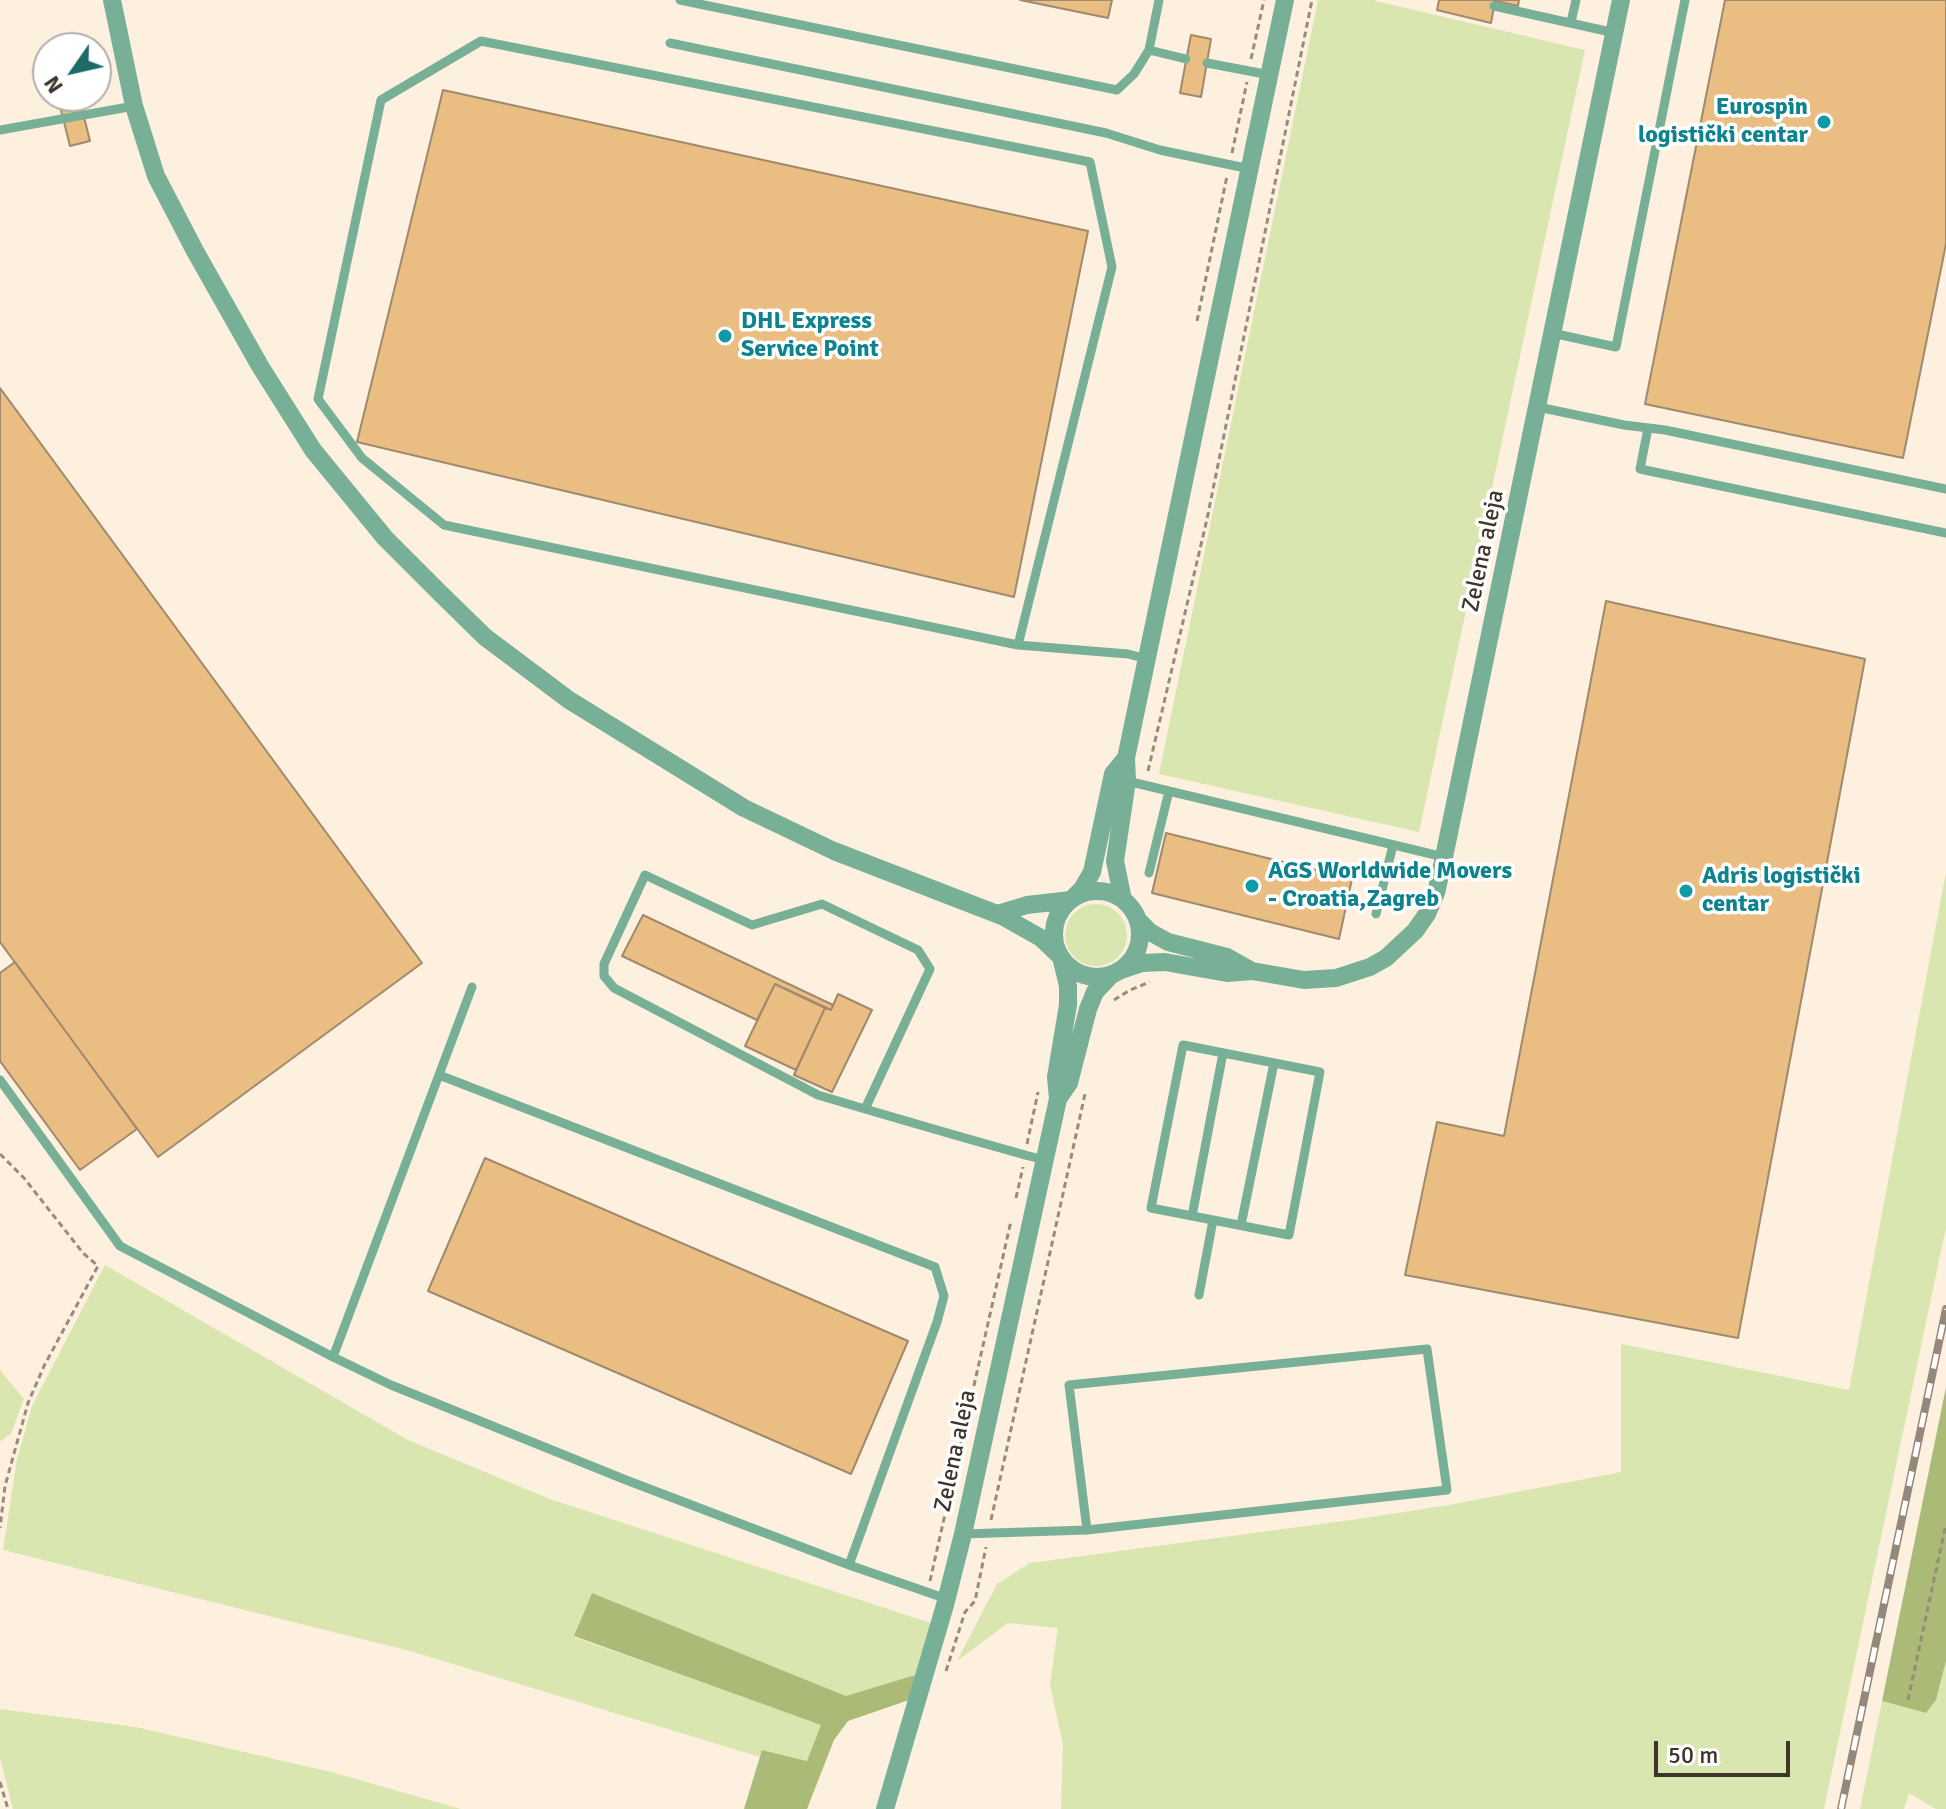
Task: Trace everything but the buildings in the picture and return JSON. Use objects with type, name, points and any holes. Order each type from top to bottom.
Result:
[{"type":"street","points":[[112,0],[134,106],[156,176],[253,355],[313,450],[385,538],[485,637],[569,700],[744,808],[834,851],[1023,926],[1061,957]]},
{"type":"street","name":"Zelena aleja","points":[[885,1809],[963,1534],[1058,1099],[1056,1077],[1068,1005],[1068,986],[1057,948],[1055,927],[1058,917],[1092,872],[1113,774],[1126,758],[1285,0]]},
{"type":"street","name":"Zelena aleja","points":[[1061,957],[1078,973],[1089,977],[1142,963],[1165,962],[1227,973],[1252,971],[1320,980],[1352,974],[1378,962],[1401,946],[1427,914],[1436,893],[1444,857],[1621,0]]},
{"type":"street","name":"Zelena aleja","points":[[1126,758],[1136,783],[1115,861],[1123,900],[1150,932],[1168,942],[1227,957],[1252,971]]},
{"type":"street","points":[[997,914],[1027,905],[1071,900],[1101,892],[1123,900]]},
{"type":"street","name":"Zelena aleja","points":[[1058,1099],[1069,1083],[1095,992],[1136,953],[1139,942],[1137,919]]},
{"type":"lane","points":[[680,0],[1117,90],[1134,74],[1149,50],[1159,0]]},
{"type":"lane","points":[[1571,22],[1576,0]]},
{"type":"lane","points":[[1552,333],[1616,347],[1685,0]]},
{"type":"lane","points":[[1494,6],[1615,33]]},
{"type":"lane","points":[[1018,645],[1112,267],[1090,162],[481,41],[381,100],[318,399],[362,458],[444,525],[1018,645],[1128,654],[1147,659]]},
{"type":"lane","points":[[670,43],[1106,133],[1160,150],[1250,169]]},
{"type":"lane","points":[[1149,50],[1186,59]]},
{"type":"lane","points":[[1207,63],[1270,75]]},
{"type":"lane","points":[[0,130],[134,106]]},
{"type":"lane","points":[[1538,407],[1946,489]]},
{"type":"lane","points":[[1648,428],[1640,469],[1946,533]]},
{"type":"lane","points":[[1136,783],[1444,857]]},
{"type":"lane","points":[[1149,873],[1169,791]]},
{"type":"lane","points":[[1376,914],[1393,845]]},
{"type":"lane","points":[[865,1109],[930,969],[918,950],[822,904],[752,925],[645,875],[604,964],[604,976],[614,988],[818,1095],[865,1109],[1025,1155],[1045,1160]]},
{"type":"lane","points":[[333,1357],[472,987]]},
{"type":"lane","points":[[1183,1045],[1223,1053],[1320,1072],[1289,1235],[1151,1208],[1183,1045]]},
{"type":"lane","points":[[1192,1216],[1223,1053]]},
{"type":"lane","points":[[1241,1225],[1274,1063]]},
{"type":"lane","points":[[439,1075],[935,1267],[944,1296],[937,1322],[849,1565]]},
{"type":"lane","points":[[0,1080],[120,1246],[391,1385],[626,1480],[946,1602]]},
{"type":"lane","points":[[1199,1295],[1213,1220]]},
{"type":"lane","points":[[963,1534],[1087,1530],[1447,1490],[1427,1349],[1069,1385],[1087,1530]]},
{"type":"path","points":[[1196,329],[1264,0]]},
{"type":"path","points":[[1136,783],[1207,519],[1312,0]]},
{"type":"path","points":[[1113,1000],[1162,978],[1165,962]]},
{"type":"path","points":[[927,1593],[1041,1080]]},
{"type":"path","points":[[942,1684],[965,1612],[975,1601],[1087,1088]]},
{"type":"path","points":[[0,1154],[24,1178],[83,1253],[98,1266],[44,1366],[28,1403],[11,1461],[0,1528]]},
{"type":"path","points":[[1908,1700],[1946,1524]]},
{"type":"path","points":[[946,1602],[965,1612]]},
{"type":"path","points":[[0,1782],[8,1809]]},
{"type":"green space","points":[[1318,0],[1372,0],[1585,50],[1419,832],[1159,774]]},
{"type":"green space","points":[[1946,872],[1946,1227],[1824,1809],[1061,1809],[1063,1745],[1050,1685],[1058,1628],[1008,1623],[957,1661],[997,1584],[1030,1563],[1449,1505],[1621,1472],[1621,1344],[1849,1390]]},
{"type":"green space","points":[[1096,904],[1118,913],[1127,935],[1118,957],[1096,966],[1074,957],[1065,935],[1074,913]]},
{"type":"green space","points":[[105,1265],[408,1440],[550,1499],[931,1623],[915,1675],[846,1696],[592,1593],[574,1637],[822,1725],[807,1761],[762,1750],[760,1757],[410,1651],[3,1550],[17,1459],[32,1406]]},
{"type":"green space","points":[[0,1370],[24,1399],[11,1434],[0,1441]]},
{"type":"green space","points":[[1946,1387],[1946,1661],[1936,1700],[1926,1713],[1882,1701]]},
{"type":"green space","points":[[592,1593],[846,1696],[915,1675],[909,1700],[848,1721],[834,1740],[807,1809],[744,1809],[762,1750],[807,1761],[821,1725],[574,1636]]},
{"type":"green space","points":[[1946,1661],[1946,1809],[1936,1809],[1909,1793],[1904,1809],[1860,1809],[1882,1701],[1926,1713],[1936,1700]]},
{"type":"green space","points":[[0,1709],[136,1727],[335,1773],[461,1809],[13,1809],[0,1758]]},
{"type":"railway","points":[[1841,1809],[1946,1309]]},
{"type":"place","name":"Eurospin logistički centar","points":[[1824,122]]},
{"type":"place","name":"DHL Express Service Point","points":[[725,336]]},
{"type":"place","name":"AGS Worldwide Movers - Croatia,Zagreb","points":[[1252,886]]},
{"type":"place","name":"Adris logistički centar","points":[[1686,891]]}]
